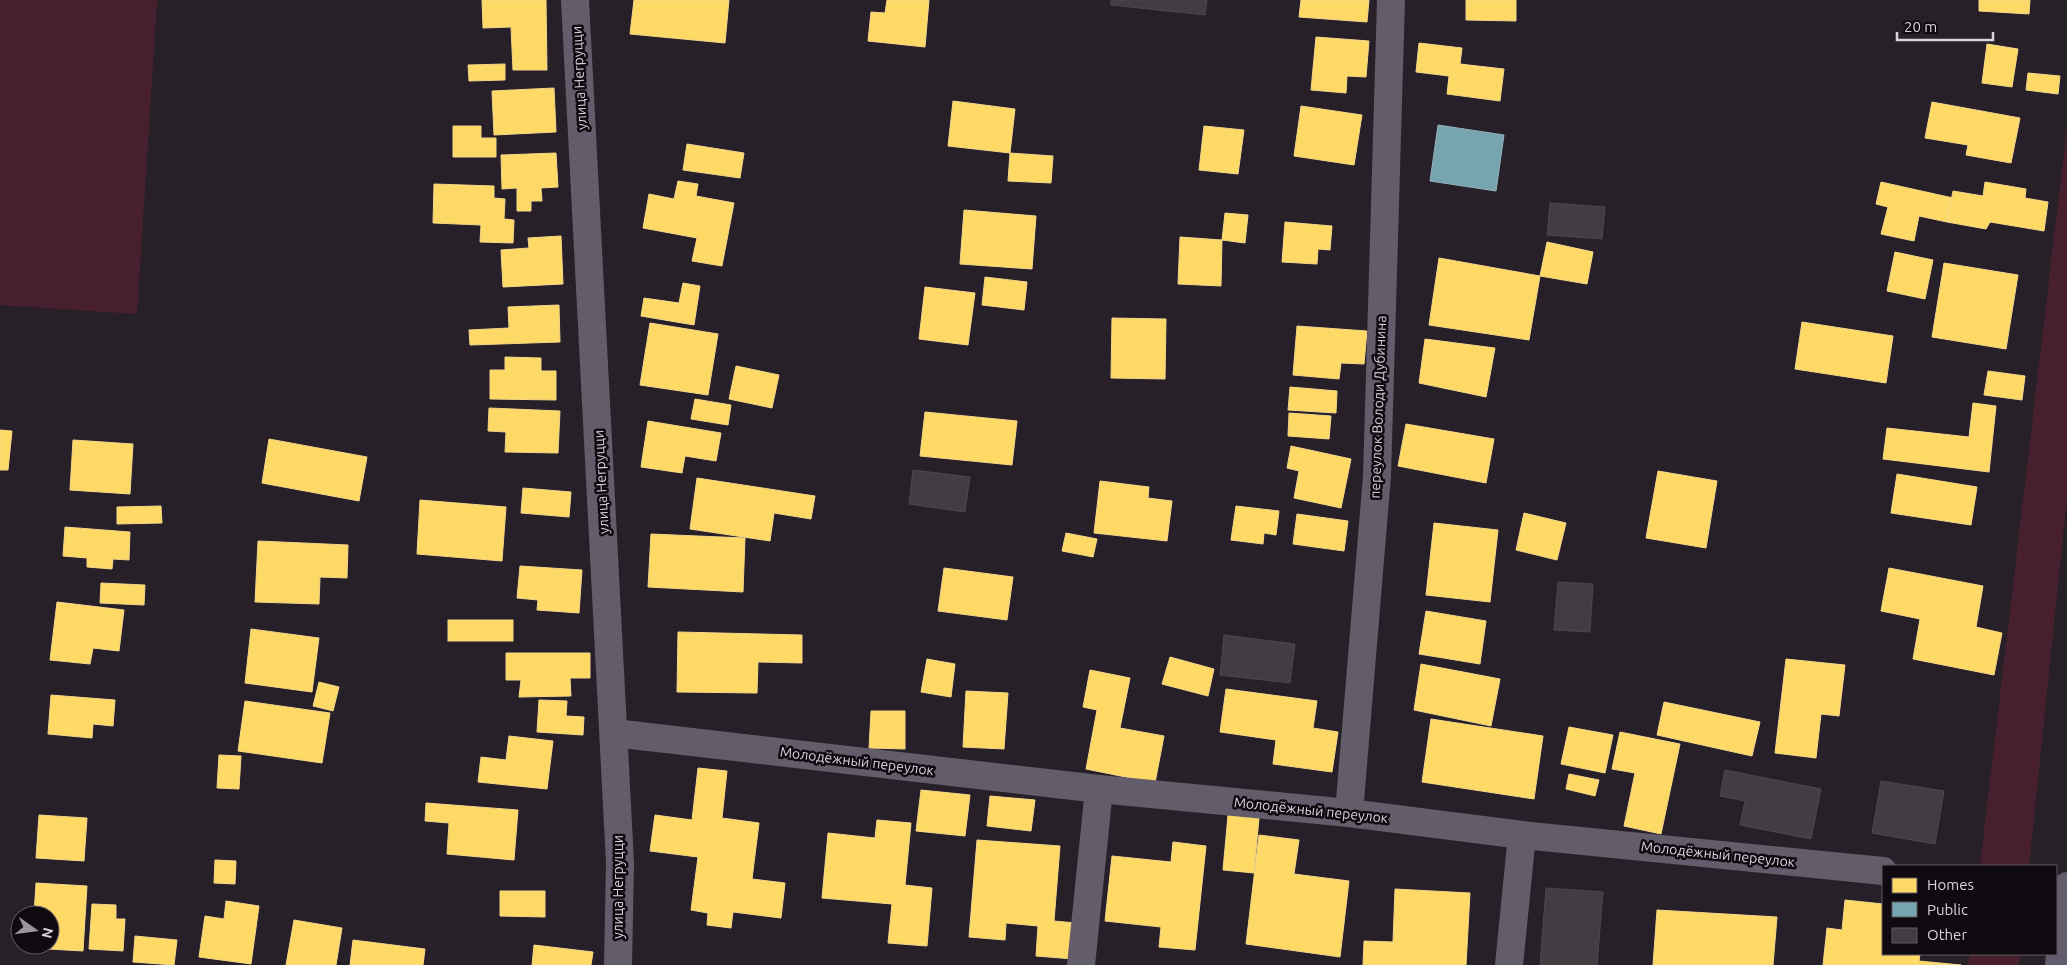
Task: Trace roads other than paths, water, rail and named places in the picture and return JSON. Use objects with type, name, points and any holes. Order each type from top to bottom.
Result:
[{"type":"main road","points":[[2059,965],[2067,886]]},
{"type":"street","name":"улица Негруцци","points":[[575,0],[620,863],[618,965]]},
{"type":"street","name":"переулок Володи Дубинина","points":[[1349,813],[1377,476],[1392,0]]},
{"type":"street","name":"Молодёжный переулок","points":[[614,733],[1099,789],[1349,813],[1522,834],[1882,871]]},
{"type":"street","points":[[1081,965],[1099,789]]},
{"type":"street","points":[[1509,965],[1522,834]]}]
